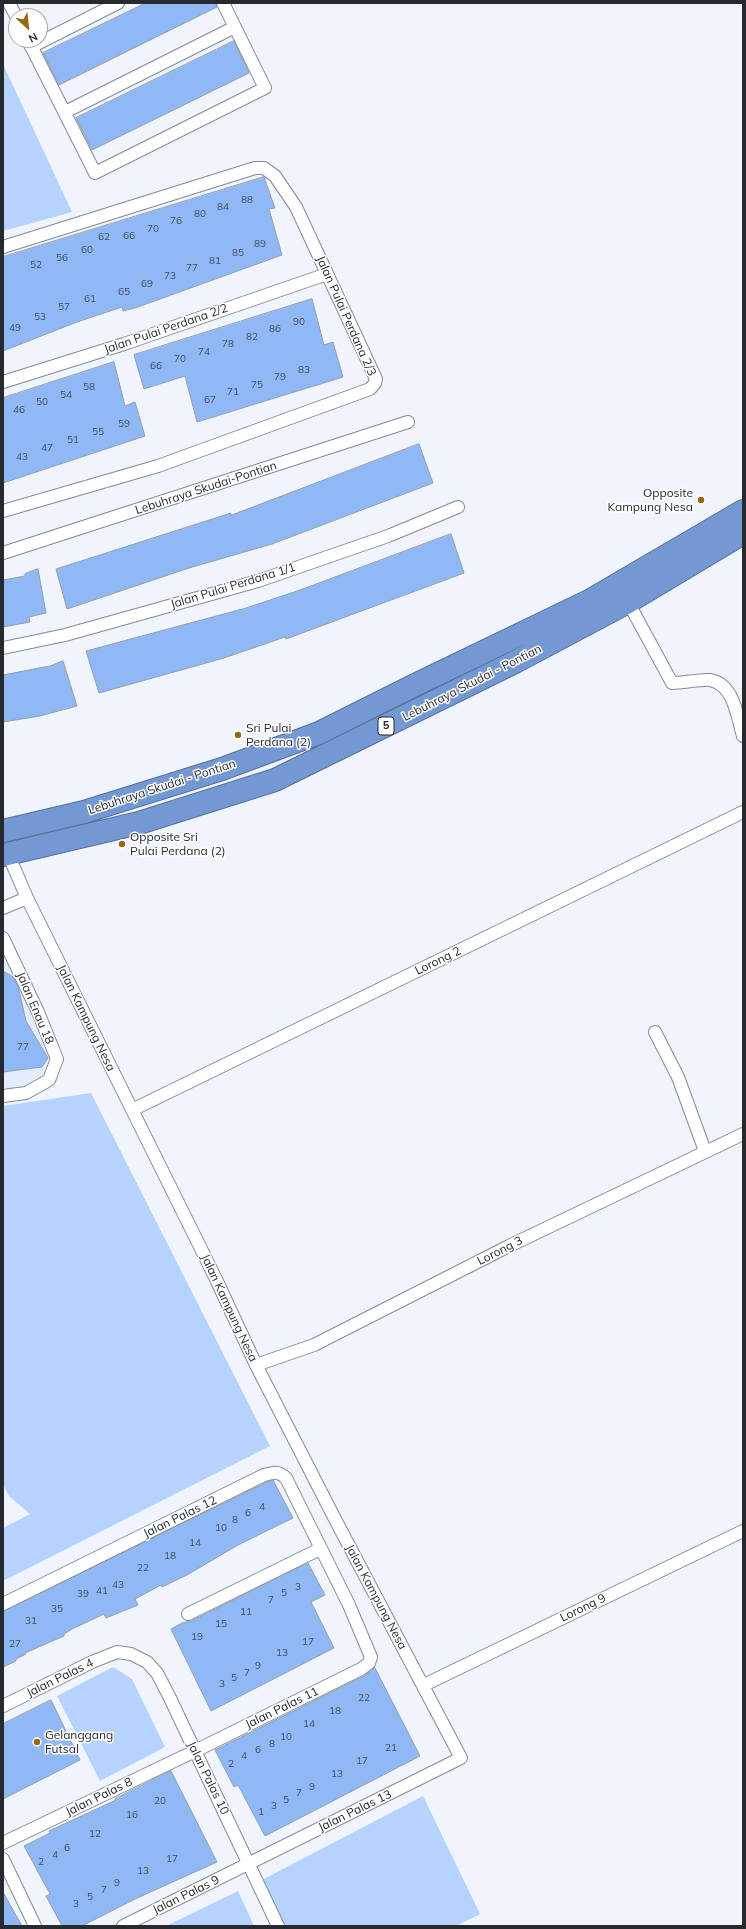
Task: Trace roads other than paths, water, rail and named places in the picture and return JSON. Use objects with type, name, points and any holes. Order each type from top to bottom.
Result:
[{"type":"highway","name":"Lebuhraya Skudai - Pontian","points":[[3,831],[84,812],[222,769],[319,734],[415,684],[589,601],[743,511]]},
{"type":"highway","name":"Lebuhraya Skudai - Pontian","points":[[5,854],[139,823],[275,780],[509,665],[628,602],[743,533]]},
{"type":"street","points":[[48,36],[118,3]]},
{"type":"street","points":[[32,48],[95,172],[265,88],[223,3]]},
{"type":"street","points":[[65,112],[235,27]]},
{"type":"street","name":"Jalan Pulai Perdana 2/3","points":[[3,247],[255,168],[264,168],[275,176],[296,207],[376,379],[375,384],[370,389],[158,466],[3,511]]},
{"type":"street","name":"Jalan Pulai Perdana 2/2","points":[[3,382],[124,344],[327,274]]},
{"type":"street","name":"Lebuhraya Skudai-Pontian","points":[[3,553],[408,422]]},
{"type":"street","name":"Jalan Pulai Perdana 1/1","points":[[3,648],[65,635],[258,581],[388,536],[458,506]]},
{"type":"street","points":[[628,602],[672,683],[709,680],[721,685],[729,692],[734,702],[743,736]]},
{"type":"street","name":"Lorong 2","points":[[132,1110],[743,812]]},
{"type":"street","name":"Jalan Kampung Nesa","points":[[5,854],[215,1277],[256,1365],[336,1521],[424,1685],[461,1758]]},
{"type":"street","points":[[3,908],[27,898]]},
{"type":"street","name":"Jalan Enau 18","points":[[3,1096],[26,1093],[49,1080],[57,1059],[5,945]]},
{"type":"street","points":[[655,1032],[678,1077],[705,1151]]},
{"type":"street","name":"Lorong 3","points":[[256,1365],[314,1345],[510,1246],[743,1134]]},
{"type":"street","name":"Jalan Palas 12","points":[[3,1604],[264,1475],[274,1472],[281,1474],[286,1478],[368,1648],[371,1657],[369,1663]]},
{"type":"street","name":"Lorong 9","points":[[424,1685],[743,1531]]},
{"type":"street","points":[[188,1614],[320,1549]]},
{"type":"street","name":"Jalan Palas 4","points":[[3,1706],[92,1662],[117,1652]]},
{"type":"street","name":"Jalan Palas 10","points":[[117,1652],[131,1654],[147,1662],[157,1673],[278,1926]]},
{"type":"street","name":"Jalan Palas 11","points":[[195,1751],[362,1669],[369,1663]]},
{"type":"street","name":"Jalan Palas 8","points":[[3,1843],[195,1751]]},
{"type":"street","name":"Jalan Palas 13","points":[[249,1863],[461,1758]]},
{"type":"street","points":[[3,1859],[35,1926]]},
{"type":"street","name":"Jalan Palas 9","points":[[123,1926],[249,1863]]},
{"type":"place","name":"Opposite Kampung Nesa","points":[[701,500]]},
{"type":"place","name":"Sri Pulai Perdana (2)","points":[[238,735]]},
{"type":"place","name":"Opposite Sri Pulai Perdana (2)","points":[[122,844]]},
{"type":"place","name":"Gelanggang Futsal","points":[[37,1742]]}]
